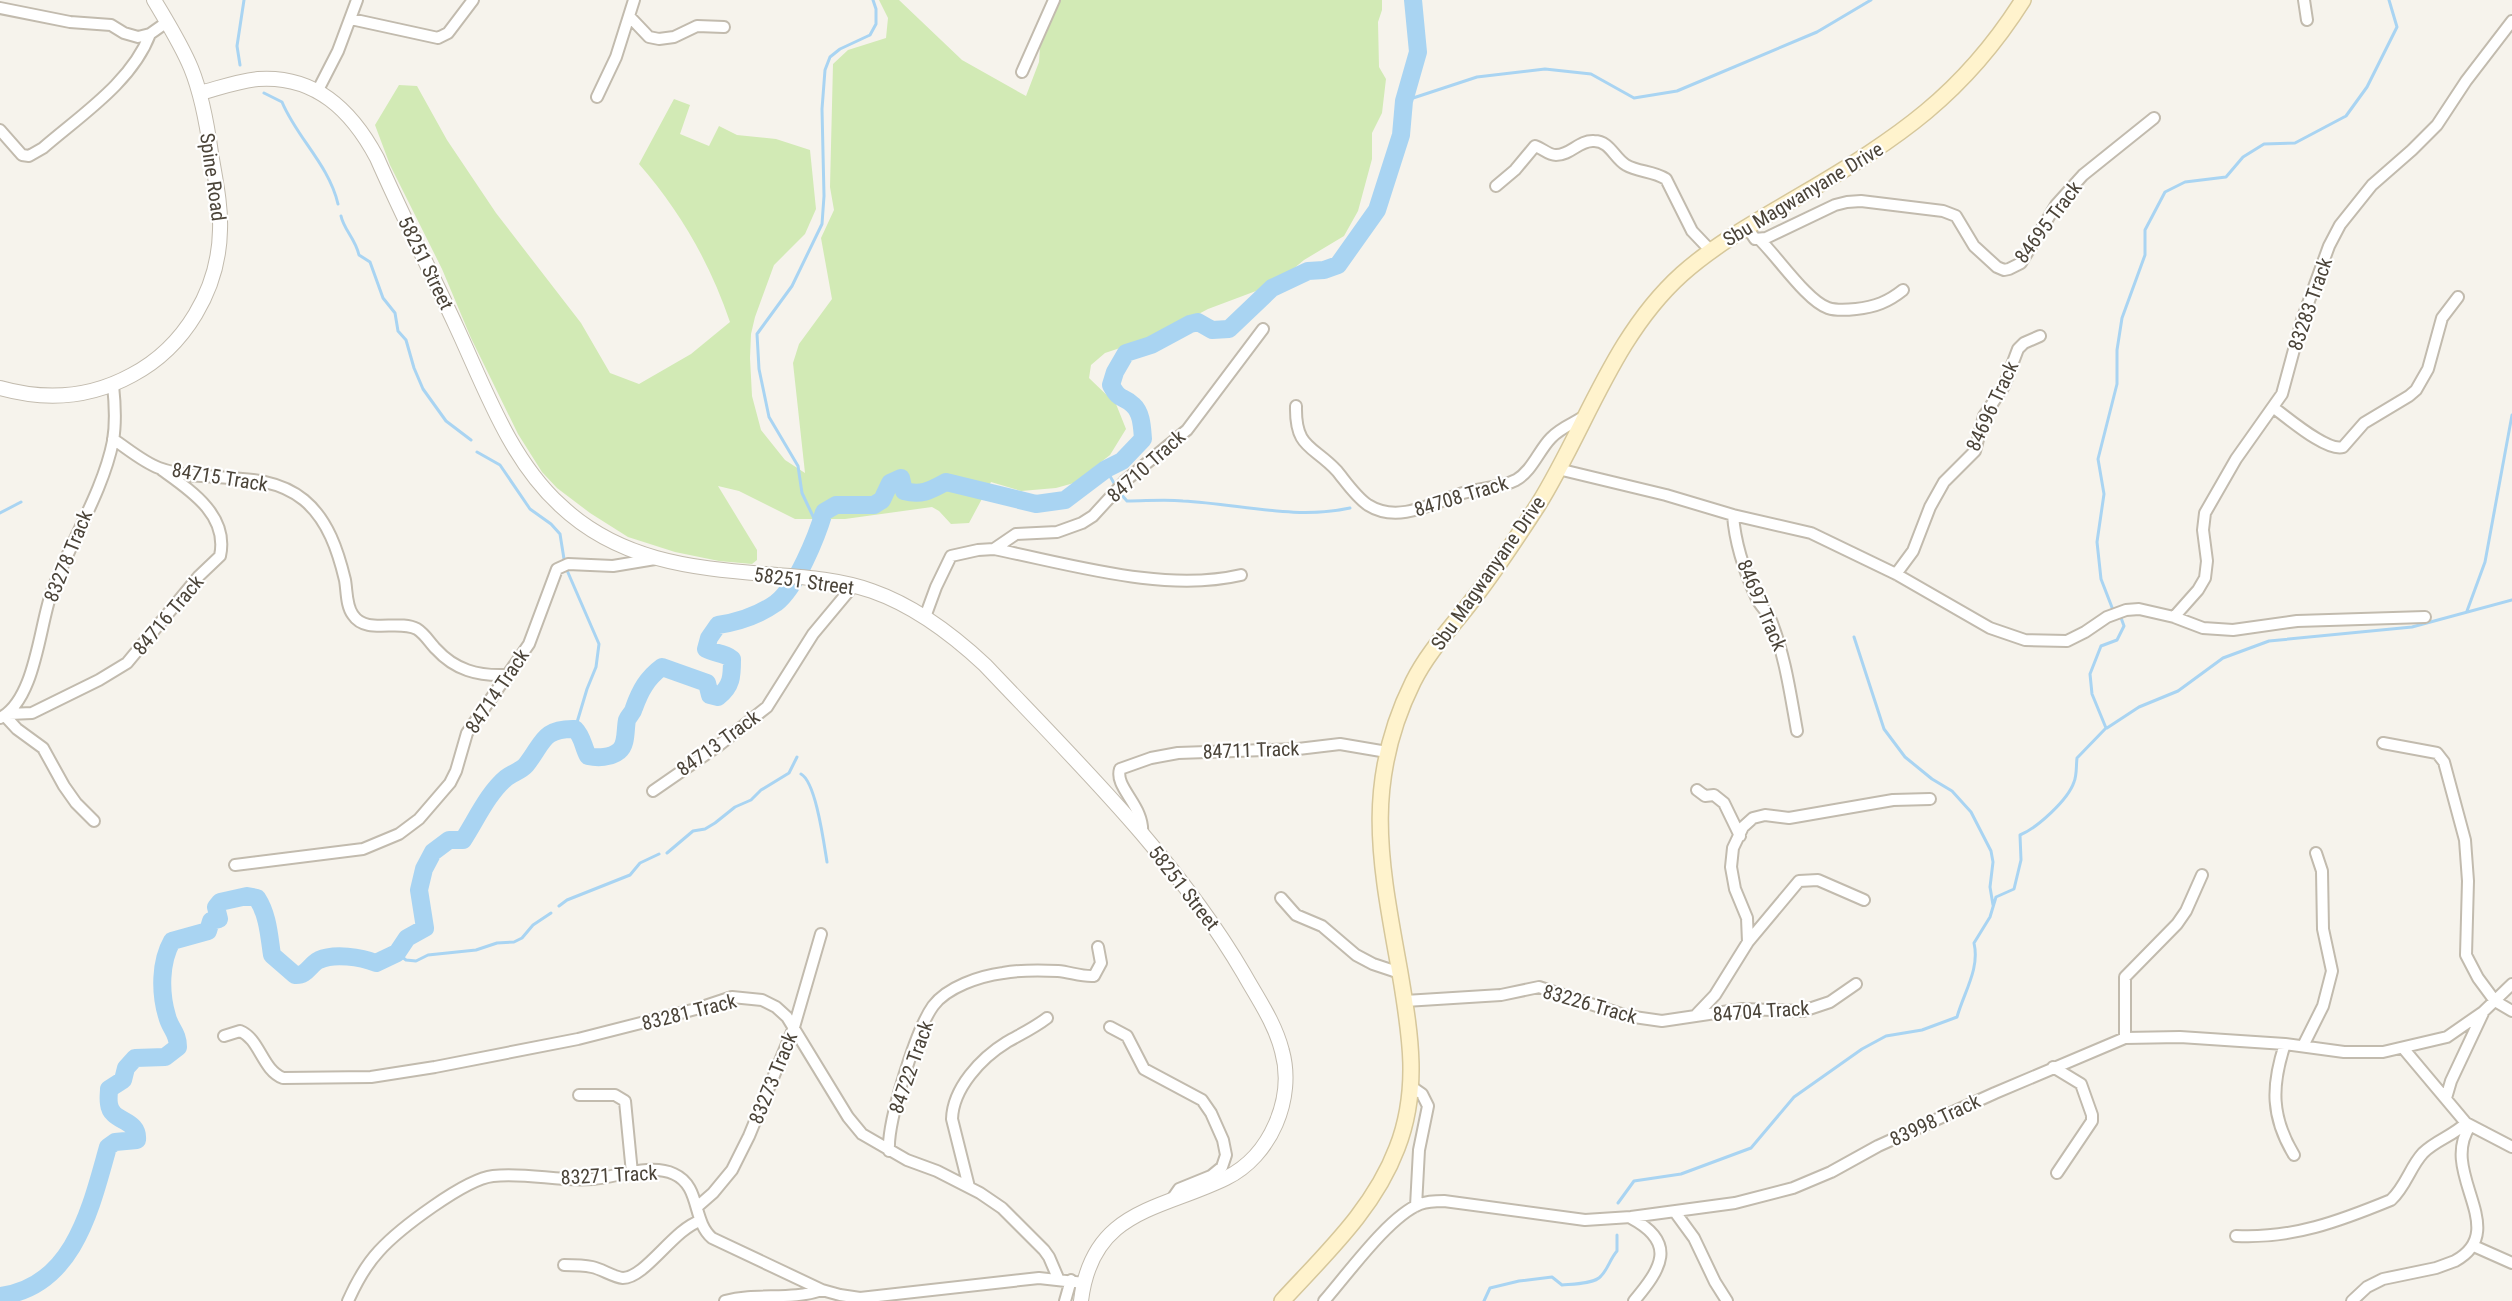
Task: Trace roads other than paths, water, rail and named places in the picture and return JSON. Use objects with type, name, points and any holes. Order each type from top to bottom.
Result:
[{"type":"main road","name":"Sbu Magwanyane Drive","points":[[1282,1301],[1342,1236],[1377,1191],[1401,1136],[1412,1088],[1412,1047],[1382,870],[1379,830],[1381,790],[1387,752],[1398,716],[1421,668],[1525,525],[1558,469],[1616,356],[1647,311],[1681,275],[1710,251],[1878,148],[1928,112],[1979,61],[2024,0]]},
{"type":"street","name":"Spine Road","points":[[0,388],[31,395],[81,394],[113,386],[144,369],[161,356],[196,315],[215,270],[220,229],[219,203],[200,93],[187,59],[154,0]]},
{"type":"street","points":[[318,90],[351,19],[357,0]]},
{"type":"street","points":[[351,19],[438,38],[448,33],[473,0]]},
{"type":"street","points":[[597,97],[616,57],[634,0]]},
{"type":"street","points":[[1022,72],[1054,0]]},
{"type":"street","points":[[2304,0],[2307,20]]},
{"type":"street","points":[[0,8],[70,22],[111,25],[124,33],[138,37],[150,34],[167,22]]},
{"type":"street","points":[[629,16],[649,37],[659,39],[674,37],[697,26],[724,27]]},
{"type":"street","name":"83283 Track","points":[[2174,617],[2198,590],[2205,578],[2208,561],[2203,522],[2208,506],[2236,459],[2282,394],[2300,328],[2340,225],[2372,185],[2437,125],[2466,81],[2512,21]]},
{"type":"street","points":[[0,130],[22,155],[29,156],[43,148],[124,76],[138,60],[150,34]]},
{"type":"street","name":"58251 Street","points":[[200,93],[242,81],[259,79],[276,80],[318,90],[333,100],[365,136],[507,434],[524,465],[540,486],[561,507],[613,543],[655,559],[703,568],[809,578],[853,586],[890,599],[925,617],[970,650],[985,665],[1142,834],[1192,893],[1226,943],[1273,1025],[1285,1065],[1282,1106],[1270,1136],[1255,1157],[1228,1177],[1135,1215],[1121,1225],[1098,1251],[1078,1281],[1081,1301]]},
{"type":"street","name":"84695 Track","points":[[1759,239],[1788,228],[1835,205],[1861,201],[1954,214],[1974,246],[1997,267],[2004,270],[2009,269],[2021,263],[2056,205],[2083,175],[2154,118]]},
{"type":"street","points":[[1496,186],[1515,170],[1532,148],[1541,148],[1550,154],[1558,155],[1567,153],[1584,142],[1599,141],[1611,149],[1625,165],[1659,175],[1670,185],[1681,214],[1692,231],[1710,251]]},
{"type":"street","points":[[1747,227],[1751,236],[1759,239],[1804,289],[1829,309],[1871,308],[1891,299],[1903,290]]},
{"type":"street","points":[[2274,408],[2318,439],[2335,448],[2343,447],[2364,423],[2416,390],[2428,369],[2442,318],[2458,297]]},
{"type":"street","name":"84710 Track","points":[[994,549],[1016,534],[1057,532],[1082,523],[1093,516],[1125,481],[1187,430],[1263,329]]},
{"type":"street","name":"84696 Track","points":[[1896,573],[1913,551],[1930,507],[1944,482],[1975,451],[1984,416],[2004,386],[2018,349],[2024,343],[2040,336]]},
{"type":"street","name":"83278 Track","points":[[5,716],[28,679],[37,654],[51,596],[66,556],[105,469],[113,438],[113,386]]},
{"type":"street","name":"84708 Track","points":[[1296,406],[1298,428],[1305,444],[1312,452],[1327,460],[1369,506],[1391,513],[1405,514],[1466,493],[1515,480],[1527,470],[1552,436],[1586,416]]},
{"type":"street","name":"84715 Track","points":[[113,438],[159,468],[274,484],[303,499],[319,516],[332,541],[353,617],[371,625],[398,625],[417,629],[451,662],[475,674],[505,675]]},
{"type":"street","name":"84716 Track","points":[[5,716],[32,713],[127,663],[199,576],[220,556],[221,543],[211,512],[193,492],[159,468]]},
{"type":"street","points":[[1558,469],[1811,533],[1896,573],[1990,628],[2025,640],[2067,641],[2107,617],[2126,610],[2139,609],[2174,617],[2203,628],[2233,630],[2297,621],[2425,617]]},
{"type":"street","name":"84697 Track","points":[[1733,515],[1737,540],[1748,577],[1758,600],[1770,616],[1786,664],[1797,731]]},
{"type":"street","points":[[925,617],[951,556],[978,550],[994,549],[1141,578],[1191,581],[1221,580],[1241,575]]},
{"type":"street","name":"84714 Track","points":[[235,865],[349,852],[381,843],[399,834],[419,819],[450,783],[467,734],[505,675],[529,644],[557,569],[562,565],[614,566],[655,559]]},
{"type":"street","name":"84713 Track","points":[[652,791],[718,746],[767,707],[813,634],[838,601],[853,586]]},
{"type":"street","points":[[5,716],[17,729],[43,748],[64,786],[76,803],[94,821]]},
{"type":"street","points":[[2383,743],[2436,753],[2444,762],[2464,840],[2469,888],[2466,955],[2478,978],[2495,1001],[2512,1011]]},
{"type":"street","name":"84711 Track","points":[[1142,834],[1141,816],[1124,789],[1118,772],[1136,762],[1178,753],[1298,749],[1340,744],[1387,752]]},
{"type":"street","points":[[1697,790],[1705,796],[1714,795],[1724,803],[1740,836]]},
{"type":"street","points":[[1748,942],[1747,918],[1731,877],[1733,848],[1743,827],[1752,818],[1758,816],[1789,818],[1893,800],[1930,799]]},
{"type":"street","points":[[2303,1046],[2323,1006],[2332,971],[2323,929],[2322,871],[2316,854]]},
{"type":"street","points":[[2124,1038],[2123,989],[2125,977],[2132,967],[2169,935],[2186,911],[2202,875]]},
{"type":"street","points":[[1695,1017],[1714,995],[1748,942],[1799,881],[1818,880],[1864,900]]},
{"type":"street","points":[[1281,898],[1296,915],[1322,926],[1356,956],[1400,973]]},
{"type":"street","name":"83273 Track","points":[[697,1207],[732,1170],[749,1136],[794,1028],[821,934]]},
{"type":"street","name":"84722 Track","points":[[889,1151],[892,1115],[909,1062],[927,1016],[939,1000],[975,980],[1003,973],[1055,971],[1094,976],[1101,963],[1098,947]]},
{"type":"street","name":"84704 Track","points":[[1695,1017],[1743,1009],[1786,1011],[1820,1007],[1856,984]]},
{"type":"street","points":[[2446,1098],[2451,1081],[2483,1012],[2512,984]]},
{"type":"street","name":"83226 Track","points":[[1405,1001],[1501,995],[1539,987],[1642,1020],[1672,1021],[1695,1017]]},
{"type":"street","name":"83281 Track","points":[[224,1035],[240,1031],[248,1035],[279,1077],[359,1077],[435,1067],[578,1040],[732,998],[750,998],[776,1006],[782,1011],[848,1117],[862,1134],[889,1151],[969,1187],[1002,1208],[1049,1257],[1058,1278]]},
{"type":"street","name":"83998 Track","points":[[1411,1209],[1427,1202],[1444,1201],[1585,1220],[1631,1217],[1735,1203],[1793,1188],[1831,1172],[1878,1146],[2124,1038],[2180,1037],[2285,1044],[2344,1053],[2368,1053],[2403,1048],[2446,1037],[2483,1012]]},
{"type":"street","points":[[969,1187],[952,1119],[952,1109],[958,1091],[974,1071],[1004,1044],[1031,1030],[1047,1018]]},
{"type":"street","points":[[1110,1027],[1126,1036],[1144,1069],[1202,1100],[1211,1113],[1223,1140],[1226,1155],[1222,1167],[1211,1176],[1179,1189],[1172,1199]]},
{"type":"street","points":[[2285,1044],[2276,1076],[2278,1117],[2282,1135],[2294,1155]]},
{"type":"street","points":[[2403,1048],[2468,1125],[2512,1148]]},
{"type":"street","points":[[2053,1068],[2081,1084],[2093,1118],[2088,1130],[2057,1173]]},
{"type":"street","points":[[1324,1301],[1383,1233],[1411,1209],[1428,1106],[1422,1094],[1412,1088]]},
{"type":"street","points":[[579,1095],[615,1095],[625,1101],[632,1173]]},
{"type":"street","points":[[2236,1236],[2263,1238],[2308,1230],[2391,1200],[2398,1194],[2416,1161],[2426,1150],[2468,1125]]},
{"type":"street","points":[[2352,1301],[2374,1282],[2436,1268],[2467,1256],[2476,1247],[2481,1239],[2482,1224],[2465,1168],[2462,1146],[2468,1125]]},
{"type":"street","name":"83271 Track","points":[[348,1301],[362,1274],[379,1251],[416,1219],[480,1179],[496,1175],[583,1179],[656,1170],[673,1173],[691,1189],[700,1221],[706,1233],[722,1245],[822,1290],[840,1295],[860,1298],[1020,1280],[1058,1278],[1078,1281]]},
{"type":"street","points":[[1675,1212],[1694,1238],[1715,1282],[1727,1301]]},
{"type":"street","points":[[1631,1217],[1652,1231],[1660,1247],[1661,1255],[1655,1275],[1634,1301]]},
{"type":"street","points":[[564,1265],[592,1267],[628,1277],[641,1269],[686,1227],[700,1221]]},
{"type":"street","points":[[2476,1247],[2512,1263]]},
{"type":"street","points":[[1065,1301],[1078,1281]]},
{"type":"street","points":[[725,1301],[788,1297],[822,1290]]},
{"type":"waterway","points":[[240,65],[237,46],[244,0]]},
{"type":"waterway","points":[[819,529],[802,493],[798,466],[769,417],[759,369],[757,334],[792,286],[822,224],[824,196],[822,109],[825,70],[830,57],[840,49],[870,35],[876,24],[876,9],[873,0]]},
{"type":"waterway","points":[[0,1296],[25,1289],[46,1277],[62,1261],[86,1218],[108,1147],[115,1142],[137,1140],[134,1128],[111,1110],[109,1089],[123,1080],[126,1068],[135,1058],[165,1057],[178,1047],[177,1038],[167,1016],[162,988],[165,958],[172,941],[208,931],[211,921],[219,919],[216,907],[220,902],[247,896],[257,898],[264,911],[272,955],[295,975],[302,974],[316,962],[325,958],[348,957],[376,963],[397,953],[407,938],[425,928],[419,890],[424,869],[433,852],[449,840],[463,840],[494,791],[506,778],[526,765],[549,734],[564,729],[575,729],[580,735],[588,756],[604,757],[616,753],[622,748],[627,720],[642,690],[648,680],[662,667],[707,683],[710,695],[718,697],[723,693],[730,680],[732,659],[706,649],[709,638],[718,625],[755,614],[784,596],[805,561],[824,512],[836,505],[874,505],[882,500],[890,483],[901,478],[904,491],[916,493],[946,482],[1036,504],[1065,500],[1106,469],[1122,461],[1143,439],[1141,421],[1136,408],[1119,396],[1111,385],[1115,372],[1126,353],[1151,345],[1198,322],[1212,330],[1229,329],[1272,288],[1308,271],[1324,270],[1338,265],[1377,210],[1401,135],[1404,101],[1418,52],[1413,0]]},
{"type":"waterway","points":[[1404,101],[1477,77],[1545,69],[1591,74],[1634,98],[1677,91],[1817,32],[1871,0]]},
{"type":"waterway","points":[[2113,610],[2101,579],[2097,542],[2104,494],[2098,459],[2117,384],[2117,350],[2122,318],[2145,255],[2145,230],[2165,192],[2185,182],[2226,177],[2243,157],[2264,144],[2295,143],[2346,116],[2367,87],[2397,27],[2389,0]]},
{"type":"waterway","points":[[264,93],[282,102],[328,177],[338,204]]},
{"type":"waterway","points":[[341,216],[359,255],[370,262],[383,298],[395,313],[398,331],[406,340],[423,389],[446,421],[471,440]]},
{"type":"waterway","points":[[2467,611],[2485,562],[2512,415]]},
{"type":"waterway","points":[[477,452],[500,465],[530,509],[551,524],[560,534],[564,559]]},
{"type":"waterway","points":[[1106,469],[1115,485]]},
{"type":"waterway","points":[[1119,492],[1127,501],[1176,500],[1288,512],[1350,508]]},
{"type":"waterway","points":[[0,513],[21,502]]},
{"type":"waterway","points":[[566,568],[599,644],[596,667],[575,729]]},
{"type":"waterway","points":[[2107,728],[2139,707],[2178,691],[2223,658],[2269,641],[2412,627],[2512,600]]},
{"type":"waterway","points":[[1618,1203],[1634,1181],[1681,1174],[1751,1148],[1794,1097],[1862,1049],[1886,1036],[1922,1030],[1957,1017],[1973,971],[1974,943],[1990,917],[1996,897],[2014,889],[2021,860],[2020,835],[2043,820],[2059,805],[2071,789],[2075,779],[2077,758],[2106,728],[2092,694],[2090,674],[2101,646],[2117,640],[2124,626],[2120,615]]},
{"type":"waterway","points":[[1854,637],[1884,729],[1905,757],[1932,779],[1952,791],[1971,812],[1991,851],[1993,862],[1990,887],[1993,905]]},
{"type":"waterway","points":[[667,853],[693,831],[705,829],[715,823],[735,807],[751,800],[761,790],[789,773],[797,757]]},
{"type":"waterway","points":[[801,774],[806,779],[815,801],[827,862]]},
{"type":"waterway","points":[[559,906],[567,900],[630,875],[640,863],[659,854]]},
{"type":"waterway","points":[[397,953],[406,960],[416,961],[428,955],[476,950],[497,943],[514,942],[551,913]]},
{"type":"waterway","points":[[1484,1301],[1490,1288],[1519,1281],[1552,1277],[1562,1285],[1594,1281],[1601,1276],[1617,1251],[1617,1235]]}]
